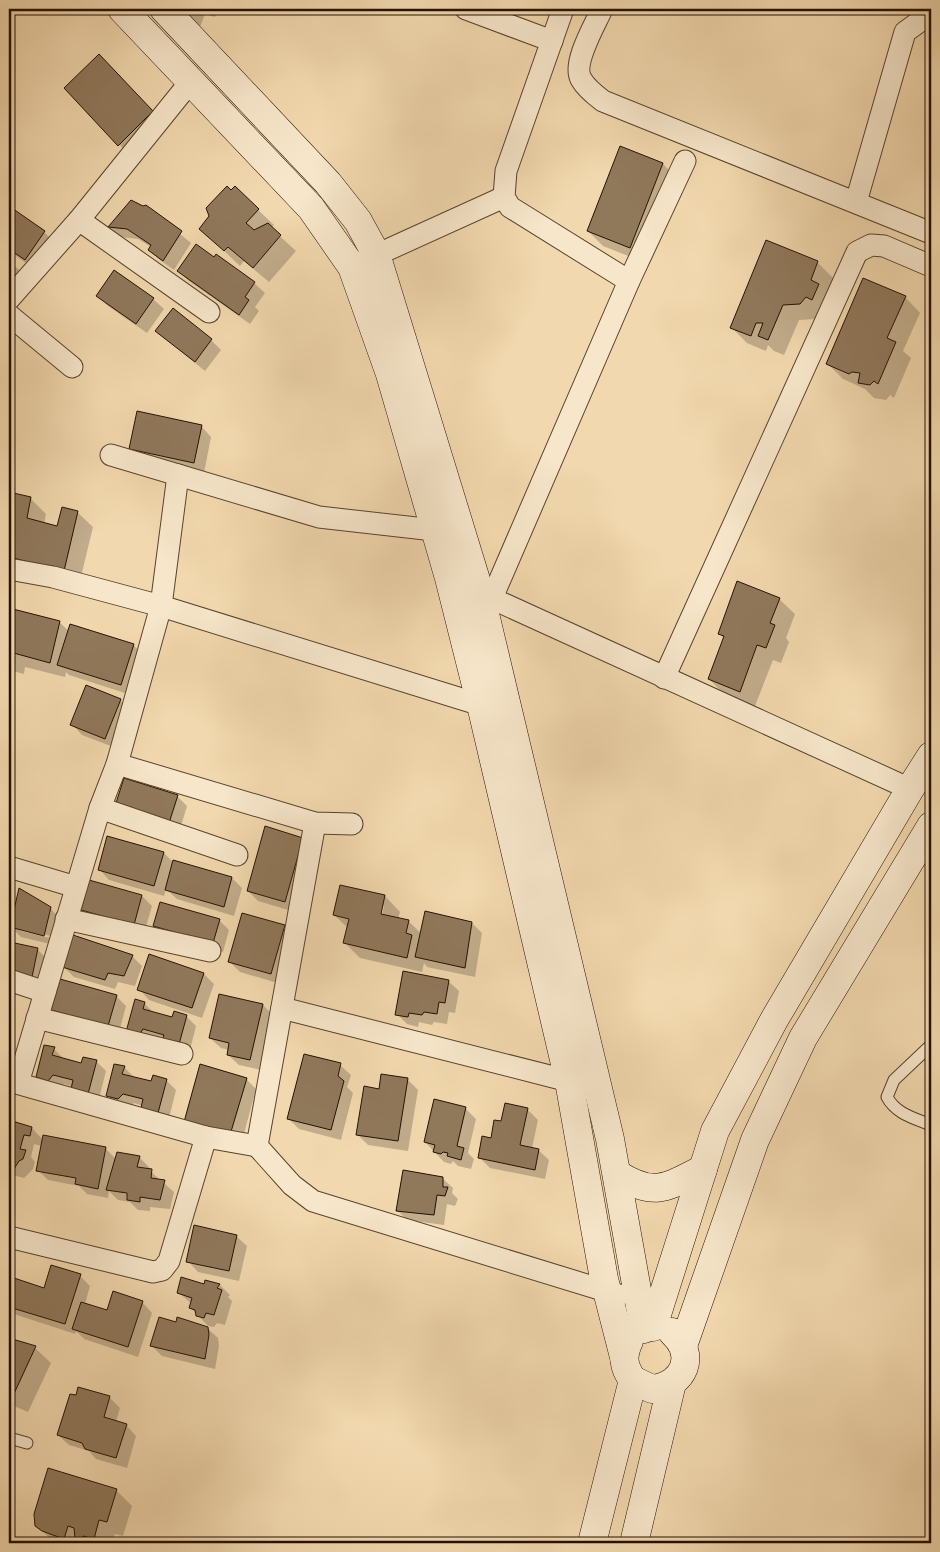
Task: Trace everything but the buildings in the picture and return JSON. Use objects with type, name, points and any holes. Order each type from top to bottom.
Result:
[{"type":"street","points":[[122,9],[311,208],[352,266],[390,374],[471,664],[569,1081],[607,1293],[629,1368],[652,1389],[672,1383]]},
{"type":"street","points":[[164,9],[344,202],[376,254],[486,596],[499,670],[617,1174],[639,1298],[648,1328]]},
{"type":"street","points":[[466,9],[552,41]]},
{"type":"street","points":[[563,9],[506,171],[504,197],[510,207],[629,281]]},
{"type":"street","points":[[602,9],[579,61],[580,77],[589,90],[603,101],[931,234]]},
{"type":"street","points":[[856,202],[905,32],[923,20],[931,20]]},
{"type":"street","points":[[9,299],[79,220],[191,81]]},
{"type":"street","points":[[486,596],[685,160]]},
{"type":"street","points":[[352,266],[504,197]]},
{"type":"street","points":[[79,220],[209,312]]},
{"type":"street","points":[[664,678],[856,252],[870,245],[884,246],[931,266]]},
{"type":"street","points":[[9,316],[72,367]]},
{"type":"street","points":[[111,455],[318,517],[434,530]]},
{"type":"street","points":[[178,475],[161,606],[117,764],[100,808],[37,1018],[13,1082],[206,1137],[257,1146],[292,1185],[313,1201],[607,1293],[639,1298]]},
{"type":"street","points":[[9,569],[53,577],[161,606],[481,705]]},
{"type":"street","points":[[486,596],[910,789]]},
{"type":"street","points":[[471,664],[499,670]]},
{"type":"street","points":[[592,1543],[629,1368],[629,1340],[648,1328],[715,1131],[774,1020],[931,756]]},
{"type":"street","points":[[117,764],[315,823],[352,824]]},
{"type":"street","points":[[100,808],[237,855]]},
{"type":"street","points":[[257,1146],[315,823]]},
{"type":"street","points":[[634,1543],[672,1383],[685,1366],[683,1346],[755,1140],[803,1038],[931,826]]},
{"type":"street","points":[[9,867],[76,887]]},
{"type":"street","points":[[66,919],[210,951]]},
{"type":"street","points":[[9,980],[45,992]]},
{"type":"street","points":[[282,1008],[569,1081]]},
{"type":"street","points":[[37,1018],[182,1054]]},
{"type":"street","points":[[9,1237],[152,1272],[162,1270],[169,1261],[206,1137]]},
{"type":"street","points":[[617,1174],[646,1188],[658,1189],[703,1169]]},
{"type":"street","points":[[648,1328],[671,1332],[683,1346]]},
{"type":"lane","points":[[931,1045],[894,1080],[887,1098],[892,1107],[931,1125]]},
{"type":"lane","points":[[9,1438],[27,1443]]}]
